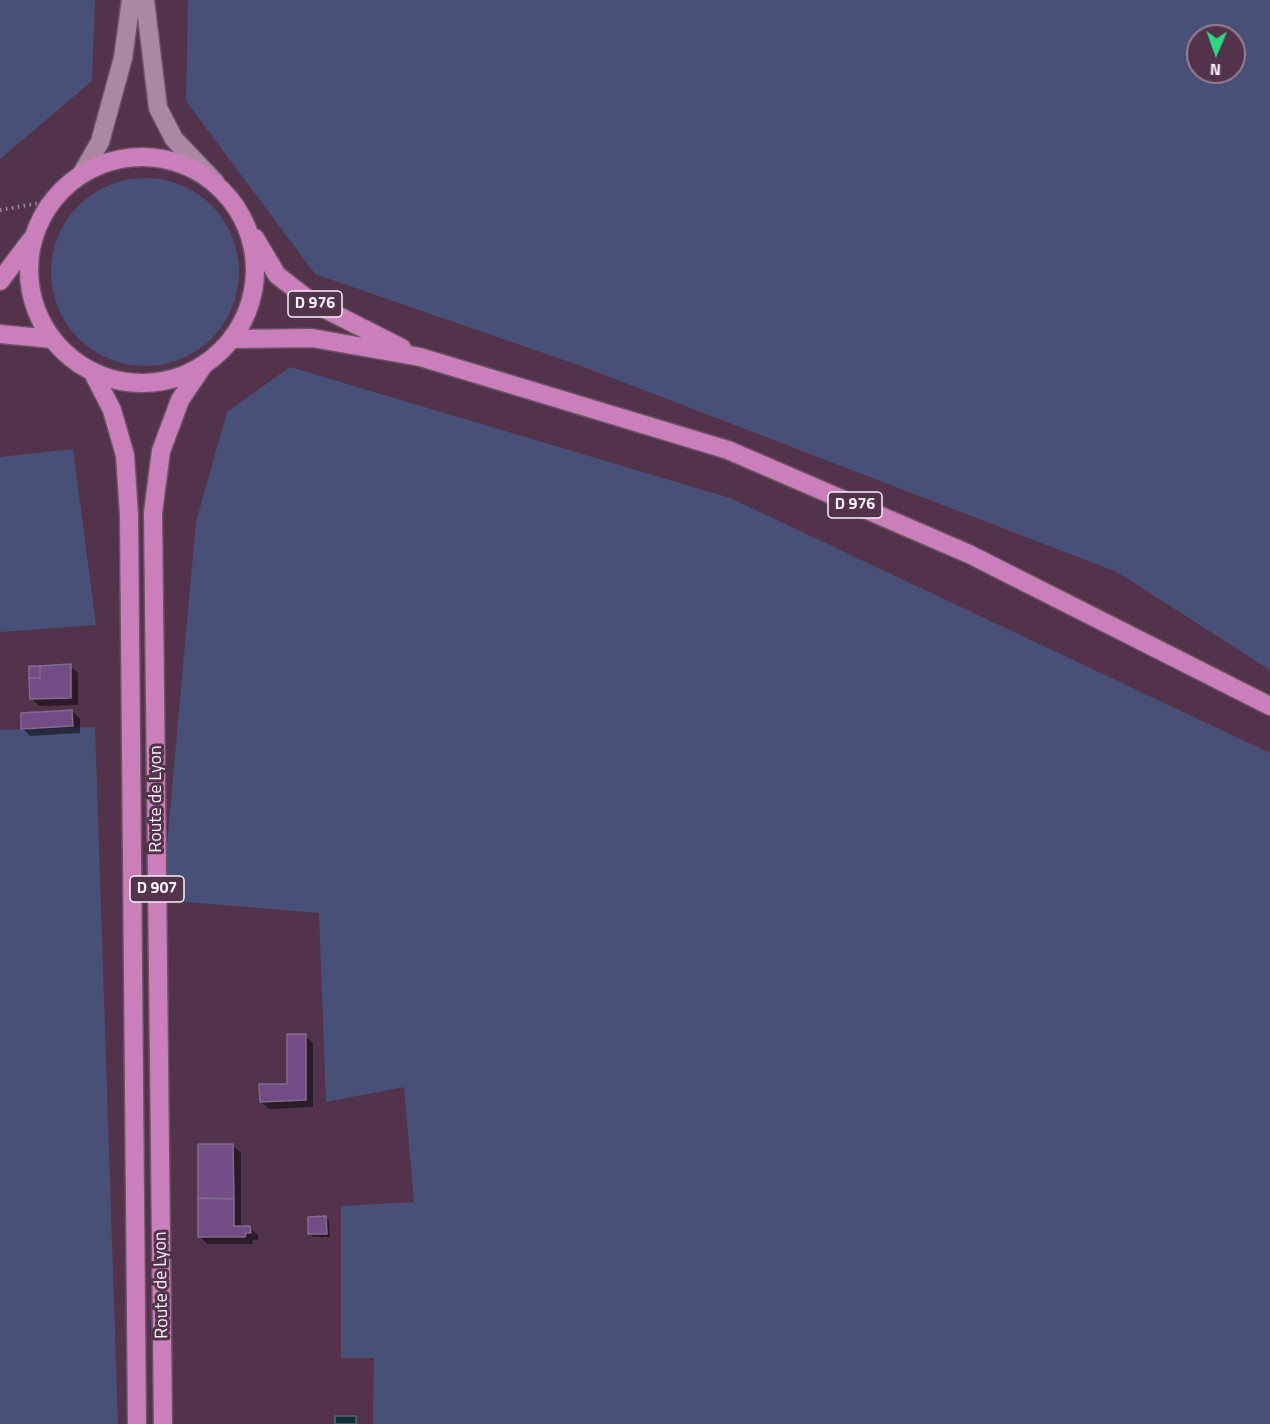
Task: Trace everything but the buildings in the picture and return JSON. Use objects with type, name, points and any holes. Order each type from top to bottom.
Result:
[{"type":"main road","points":[[0,281],[32,238],[51,201],[65,186],[82,173],[115,159],[150,156],[184,164],[215,182],[242,214],[254,246],[256,278],[249,310],[232,339],[203,366],[168,381],[130,383],[93,373],[63,352],[52,339],[31,297],[28,268],[32,238]]},
{"type":"main road","name":"D 976","points":[[242,214],[277,275],[313,303],[420,357]]},
{"type":"main road","points":[[0,334],[52,339]]},
{"type":"main road","name":"D 976","points":[[232,339],[312,338],[420,357],[728,450],[969,554],[1270,706]]},
{"type":"main road","name":"Route de Lyon","points":[[163,1424],[158,1053],[158,770],[153,513],[161,451],[180,400],[203,366]]},
{"type":"main road","name":"Route de Lyon","points":[[93,373],[112,411],[125,455],[129,516],[137,1424]]},
{"type":"main road","points":[[135,1054],[158,1053]]},
{"type":"street","points":[[82,173],[100,142],[123,58],[131,0]]},
{"type":"street","points":[[145,0],[158,108],[174,139],[215,182]]},
{"type":"path","points":[[0,210],[51,201]]},
{"type":"shaded area","points":[[0,0],[95,0],[92,81],[0,159]]},
{"type":"shaded area","points":[[188,0],[1270,0],[1270,670],[1117,572],[584,367],[315,274],[186,101]]},
{"type":"shaded area","points":[[136,178],[154,178],[181,185],[212,205],[232,236],[239,272],[232,308],[212,339],[181,359],[154,366],[136,366],[101,355],[85,345],[72,332],[55,299],[51,281],[51,263],[62,228],[72,212],[85,199],[118,182]]},
{"type":"shaded area","points":[[290,367],[730,498],[1270,753],[1270,1424],[373,1424],[374,1358],[341,1358],[341,1206],[414,1202],[404,1087],[326,1102],[319,913],[162,900],[196,522],[227,412]]},
{"type":"shaded area","points":[[73,449],[96,625],[0,632],[0,457]]},
{"type":"shaded area","points":[[95,727],[118,1424],[0,1424],[0,730]]},
{"type":"shaded area","points":[[335,1416],[356,1416],[356,1424],[335,1424]]}]
